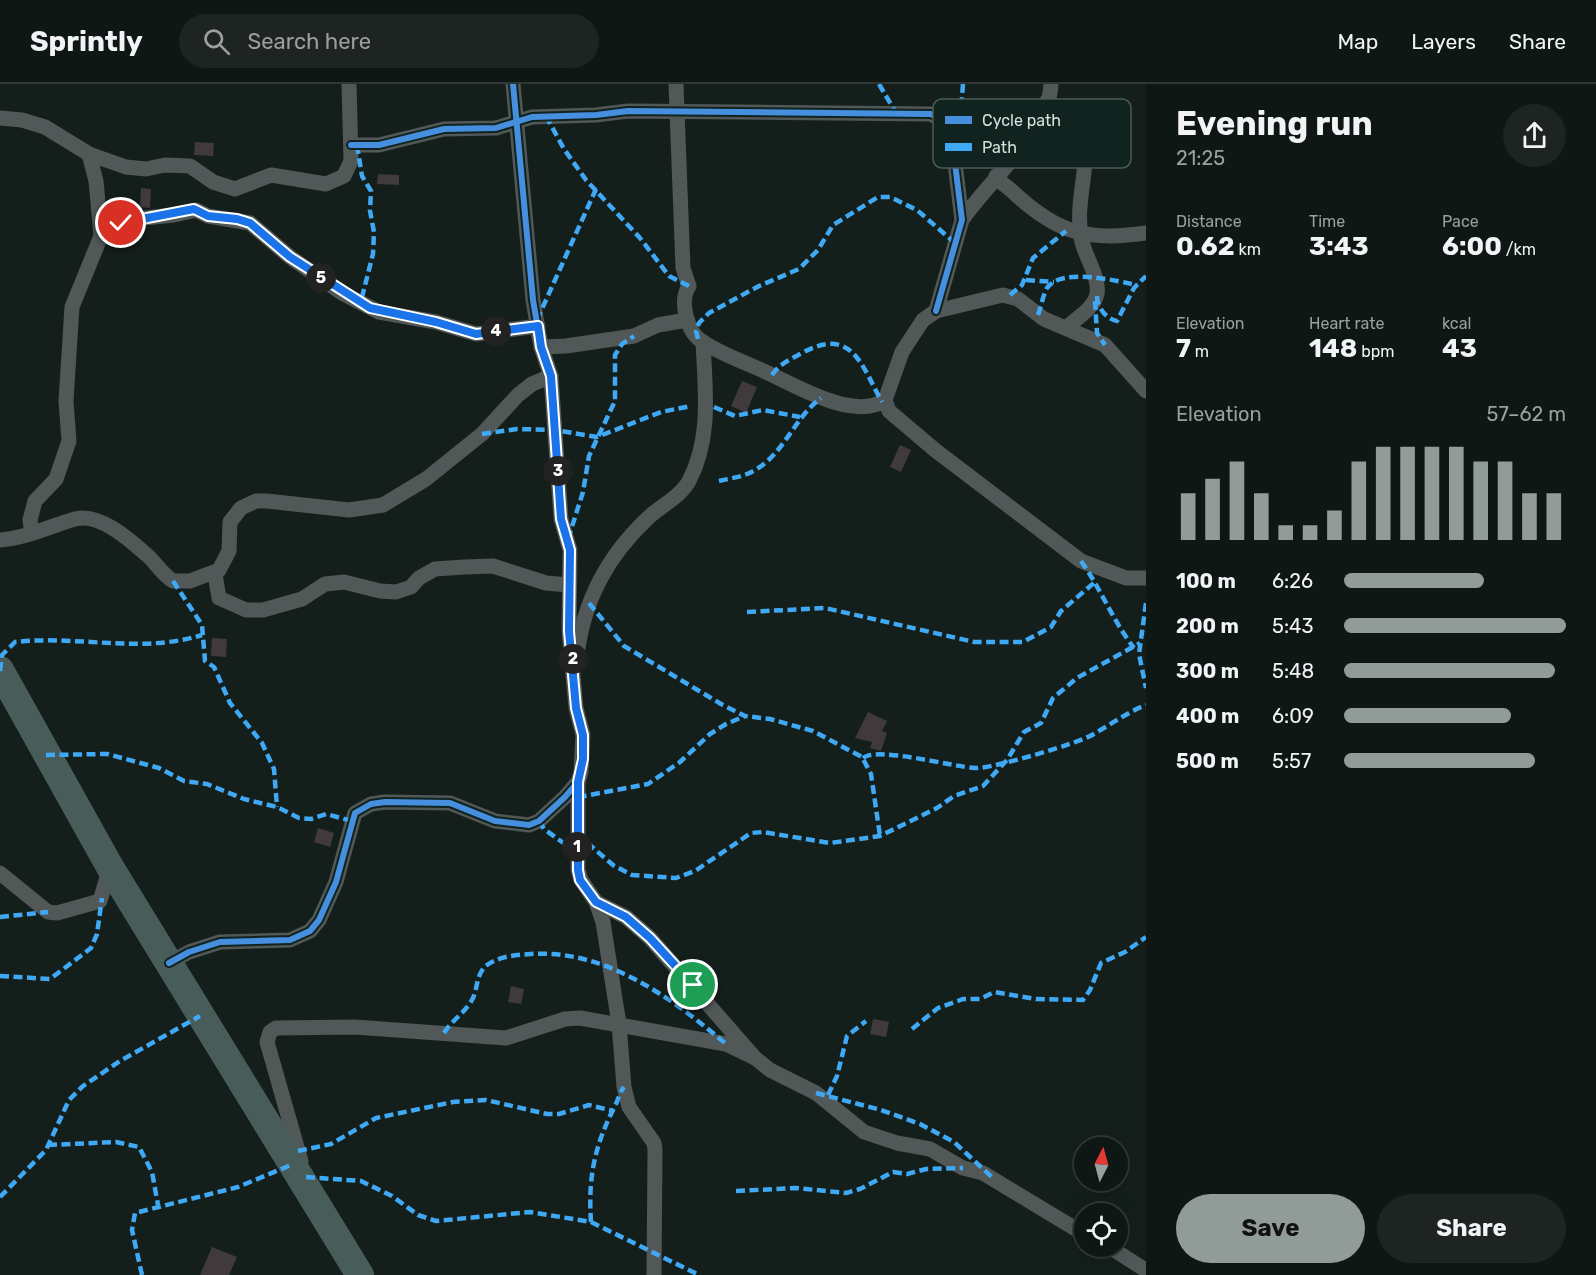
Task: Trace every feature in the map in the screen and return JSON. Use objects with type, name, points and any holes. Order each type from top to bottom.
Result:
[{"type":"highway","points":[[0,670],[110,867],[360,1275]]},
{"type":"street","points":[[0,118],[45,126],[88,154],[135,169],[190,166],[213,182],[235,189],[271,174],[316,184],[332,183],[344,176],[348,169],[351,145],[349,84]]},
{"type":"street","points":[[513,84],[538,326],[541,347],[551,376],[561,519],[570,550],[569,631],[576,708],[583,735],[583,759],[578,782],[578,870],[580,880],[596,902],[603,922],[619,1024],[624,1087],[629,1107],[651,1138],[655,1150],[654,1275]]},
{"type":"street","points":[[676,84],[683,268],[689,286],[684,292],[687,320],[698,339],[821,398],[853,405],[875,405],[885,400]]},
{"type":"street","points":[[1047,99],[1051,84]]},
{"type":"street","points":[[351,145],[379,145],[439,130],[486,129],[517,123],[532,117],[678,109],[933,115]]},
{"type":"street","points":[[32,533],[30,520],[35,501],[56,479],[69,441],[66,401],[72,307],[101,236],[96,181],[88,154]]},
{"type":"street","points":[[956,168],[962,220]]},
{"type":"street","points":[[936,311],[962,220],[1003,168]]},
{"type":"street","points":[[1067,327],[1091,307],[1097,296],[1080,233],[1084,168]]},
{"type":"street","points":[[996,176],[1024,204],[1050,223],[1066,231],[1113,236],[1146,233]]},
{"type":"street","points":[[101,236],[113,227],[135,219],[196,210],[208,216],[250,223],[290,257],[342,293],[379,312],[436,322],[476,334],[538,326]]},
{"type":"street","points":[[1146,391],[1105,345],[1044,319],[1024,302],[1010,295],[936,311],[923,320],[902,351],[885,400],[889,411],[935,450],[1081,561],[1126,578],[1146,578]]},
{"type":"street","points":[[541,347],[566,346],[634,336],[643,330],[687,320]]},
{"type":"street","points":[[574,673],[582,625],[601,573],[616,550],[684,488],[703,446],[705,413],[703,342]]},
{"type":"street","points":[[551,376],[532,384],[518,395],[482,434],[426,479],[383,505],[349,510],[278,501],[248,503],[235,513],[230,522],[229,551],[215,573],[219,598],[254,611],[302,599],[318,588],[335,583],[344,582],[388,592],[403,590],[427,572],[448,568],[493,567],[546,583],[569,585]]},
{"type":"street","points":[[0,540],[32,533],[77,518],[89,519],[122,535],[148,556],[173,581],[200,579],[219,570]]},
{"type":"street","points":[[170,963],[189,952],[220,942],[290,940],[310,932],[319,920],[336,882],[355,813],[371,804],[450,804],[495,821],[529,825],[539,821],[553,809],[578,782]]},
{"type":"street","points":[[0,873],[48,912],[57,913],[100,901],[110,867]]},
{"type":"street","points":[[596,902],[626,917],[650,938],[754,1058]]},
{"type":"street","points":[[312,1198],[267,1042],[270,1032],[276,1028],[355,1027],[506,1038],[565,1019],[580,1018],[726,1044],[816,1093],[864,1132],[897,1143],[930,1149],[963,1168],[983,1173],[1074,1228]]},
{"type":"street","points":[[1125,1257],[1144,1269]]},
{"type":"building","points":[[195,142],[214,143],[213,156],[194,155]]},
{"type":"building","points":[[378,174],[399,175],[399,185],[377,184]]},
{"type":"building","points":[[141,188],[151,189],[150,208],[140,207]]},
{"type":"building","points":[[742,381],[757,387],[746,413],[731,406]]},
{"type":"building","points":[[900,445],[911,450],[901,472],[890,467]]},
{"type":"building","points":[[212,638],[227,639],[226,657],[211,656]]},
{"type":"building","points":[[868,712],[887,721],[882,731],[887,733],[881,751],[870,748],[872,742],[855,738]]},
{"type":"building","points":[[318,828],[334,833],[330,847],[314,842]]},
{"type":"building","points":[[511,986],[524,989],[521,1004],[508,1002]]},
{"type":"building","points":[[873,1019],[889,1022],[886,1037],[870,1034]]},
{"type":"building","points":[[212,1247],[237,1257],[229,1275],[200,1275]]},
{"type":"marked path","points":[[879,84],[896,113]]},
{"type":"marked path","points":[[962,99],[963,84]]},
{"type":"marked path","points":[[546,116],[564,149],[586,180],[640,238],[669,276],[689,286]]},
{"type":"marked path","points":[[357,145],[362,176],[371,191],[370,211],[374,232],[373,254],[361,301]]},
{"type":"marked path","points":[[537,320],[596,189]]},
{"type":"marked path","points":[[698,339],[696,331],[699,323],[709,313],[759,286],[799,269],[818,250],[833,225],[878,197],[890,197],[917,210],[955,243]]},
{"type":"marked path","points":[[1010,295],[1022,285],[1033,258],[1066,231]]},
{"type":"marked path","points":[[1097,296],[1103,312],[1109,318],[1117,321],[1134,288],[1146,276]]},
{"type":"marked path","points":[[1038,315],[1047,288],[1064,278],[1090,277],[1137,285]]},
{"type":"marked path","points":[[1026,280],[1054,282]]},
{"type":"marked path","points":[[1095,301],[1097,333],[1105,345]]},
{"type":"marked path","points":[[568,539],[583,492],[589,456],[615,401],[615,355],[622,344],[634,336]]},
{"type":"marked path","points":[[772,375],[782,365],[802,353],[819,346],[833,344],[844,347],[854,354],[882,402]]},
{"type":"marked path","points":[[719,481],[746,474],[765,463],[782,445],[803,415],[821,398]]},
{"type":"marked path","points":[[482,434],[517,429],[555,430],[597,437],[661,412],[691,406]]},
{"type":"marked path","points":[[714,407],[735,416],[763,410],[800,417]]},
{"type":"marked path","points":[[1081,561],[1134,648]]},
{"type":"marked path","points":[[173,581],[202,625],[205,661],[214,667],[230,703],[262,743],[274,769],[277,807]]},
{"type":"marked path","points":[[747,612],[825,608],[974,642],[1023,642],[1051,627],[1061,611],[1095,582]]},
{"type":"marked path","points":[[589,603],[624,646],[721,704],[745,716],[770,719],[813,731],[862,757],[871,774],[880,836]]},
{"type":"marked path","points":[[1146,603],[1139,654],[1146,688]]},
{"type":"marked path","points":[[0,671],[2,655],[15,642],[39,640],[133,644],[156,643],[202,635]]},
{"type":"marked path","points":[[577,834],[613,865],[632,875],[676,878],[695,871],[751,833],[763,832],[830,843],[880,836],[937,808],[954,796],[983,786],[1007,760],[1024,732],[1041,723],[1053,698],[1077,678],[1140,643]]},
{"type":"marked path","points":[[863,758],[883,754],[964,767],[984,767],[1035,755],[1086,738],[1146,705]]},
{"type":"marked path","points":[[579,800],[584,796],[648,784],[680,762],[710,734],[745,716]]},
{"type":"marked path","points":[[46,755],[107,754],[159,768],[184,781],[207,784],[244,799],[277,807],[299,818],[311,819],[326,814],[352,821]]},
{"type":"marked path","points":[[539,821],[544,829],[576,852]]},
{"type":"marked path","points":[[0,976],[50,979],[91,948],[97,934],[102,898]]},
{"type":"marked path","points":[[0,917],[48,912]]},
{"type":"marked path","points":[[912,1029],[938,1008],[963,999],[980,999],[994,992],[1036,999],[1083,1000],[1090,990],[1101,963],[1125,952],[1146,937]]},
{"type":"marked path","points":[[444,1033],[470,1003],[481,972],[487,965],[513,956],[558,955],[585,959],[636,980],[683,1010],[726,1044]]},
{"type":"marked path","points":[[0,1197],[46,1150],[69,1100],[83,1086],[120,1061],[200,1016]]},
{"type":"marked path","points":[[828,1095],[837,1076],[847,1036],[866,1021]]},
{"type":"marked path","points":[[591,1222],[592,1177],[597,1150],[607,1122],[624,1087]]},
{"type":"marked path","points":[[816,1093],[881,1110],[920,1124],[954,1142],[994,1179]]},
{"type":"marked path","points":[[298,1151],[331,1144],[376,1118],[453,1102],[486,1100],[547,1114],[559,1114],[589,1105],[613,1111]]},
{"type":"marked path","points":[[48,1145],[116,1142],[139,1147],[152,1172],[158,1205]]},
{"type":"marked path","points":[[142,1275],[132,1230],[135,1213],[238,1187],[291,1165]]},
{"type":"marked path","points":[[736,1191],[796,1188],[846,1193],[860,1189],[893,1172],[907,1174],[926,1169],[963,1168]]},
{"type":"marked path","points":[[306,1177],[361,1181],[392,1196],[418,1215],[436,1221],[530,1212],[591,1222],[699,1275]]},
{"type":"cycle path","points":[[169,963],[189,952],[220,942],[290,940],[310,931],[319,920],[336,882],[355,813],[371,804],[385,802],[450,803],[495,821],[529,825],[539,821],[578,782],[581,772],[583,735],[576,708],[569,631],[570,550],[561,519],[551,376],[541,347],[533,300],[513,84]]},
{"type":"cycle path","points":[[351,145],[379,145],[444,129],[496,128],[532,117],[596,115],[628,111],[933,115]]},
{"type":"cycle path","points":[[936,311],[962,220],[956,168]]},
{"type":"route","points":[[121,223],[151,216],[181,214],[194,209],[208,216],[237,219],[250,223],[278,248],[342,293],[379,312],[436,322],[476,334],[538,326],[541,347],[551,376],[561,519],[570,550],[569,631],[576,708],[583,735],[583,759],[578,782],[576,852],[580,880],[596,902],[626,917],[650,938],[693,985]]}]
